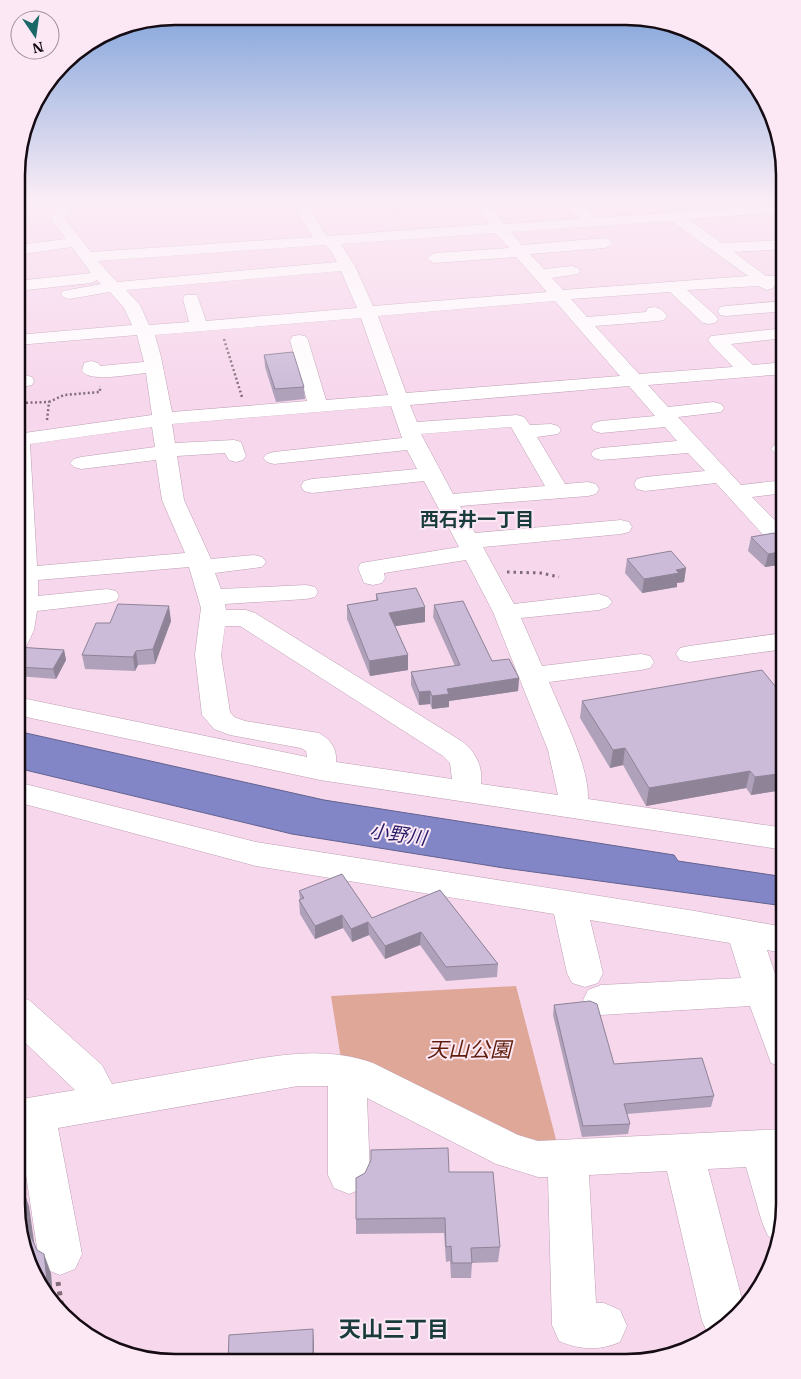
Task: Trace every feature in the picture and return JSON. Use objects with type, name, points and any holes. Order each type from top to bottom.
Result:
[{"type":"street","points":[[94,263],[139,317],[148,345],[162,420],[173,500],[200,563],[212,608],[208,655],[216,715],[224,723],[240,729],[308,740],[320,746],[322,755],[320,770]]},
{"type":"street","points":[[497,263],[572,271]]},
{"type":"street","points":[[528,263],[560,296],[667,417],[776,535]]},
{"type":"street","points":[[530,266],[539,263]]},
{"type":"street","points":[[530,266],[547,263]]},
{"type":"street","points":[[739,263],[776,291]]},
{"type":"street","points":[[25,286],[115,287],[347,266],[371,320],[412,436],[430,474],[506,612],[563,750],[573,791],[572,808]]},
{"type":"street","points":[[371,320],[560,296],[674,286],[776,280]]},
{"type":"street","points":[[674,286],[709,319]]},
{"type":"street","points":[[68,300],[115,287]]},
{"type":"street","points":[[196,304],[199,327]]},
{"type":"street","points":[[726,311],[776,307]]},
{"type":"street","points":[[123,355],[199,327],[230,319],[280,312],[409,325]]},
{"type":"street","points":[[555,315],[579,317],[658,316],[654,312]]},
{"type":"street","points":[[25,336],[31,319]]},
{"type":"street","points":[[748,371],[716,340],[776,331]]},
{"type":"street","points":[[25,339],[148,345],[178,341]]},
{"type":"street","points":[[298,340],[318,406]]},
{"type":"street","points":[[96,369],[148,345]]},
{"type":"street","points":[[25,438],[162,420],[246,412],[776,369]]},
{"type":"street","points":[[601,427],[714,408]]},
{"type":"street","points":[[274,458],[517,421],[559,492]]},
{"type":"street","points":[[524,432],[551,430]]},
{"type":"street","points":[[81,463],[166,451],[234,446],[236,456]]},
{"type":"street","points":[[601,454],[694,446]]},
{"type":"street","points":[[541,461],[564,459]]},
{"type":"street","points":[[312,486],[430,474]]},
{"type":"street","points":[[645,484],[776,486]]},
{"type":"street","points":[[446,501],[589,491]]},
{"type":"street","points":[[373,578],[370,568],[424,561],[471,546],[615,533]]},
{"type":"street","points":[[25,574],[200,563],[254,562]]},
{"type":"street","points":[[212,608],[306,592]]},
{"type":"street","points":[[25,605],[107,596]]},
{"type":"street","points":[[506,612],[599,602]]},
{"type":"street","points":[[212,608],[246,618],[460,754],[468,770],[465,792]]},
{"type":"street","points":[[689,654],[776,642]]},
{"type":"street","points":[[531,676],[641,662]]},
{"type":"street","points":[[25,708],[320,770],[776,838]]},
{"type":"street","points":[[25,794],[256,854],[776,939]]},
{"type":"street","points":[[569,904],[593,986],[764,991]]},
{"type":"street","points":[[744,933],[776,1028]]},
{"type":"street","points":[[25,1019],[88,1076],[94,1086],[97,1103]]},
{"type":"street","points":[[60,1254],[26,1116],[288,1070],[320,1068],[359,1075],[510,1151],[538,1159],[773,1147],[776,1170]]},
{"type":"street","points":[[347,1072],[349,1175]]},
{"type":"street","points":[[683,1152],[725,1316]]},
{"type":"street","points":[[568,1158],[575,1324],[604,1326]]},
{"type":"path","points":[[230,319],[246,412]]},
{"type":"path","points":[[25,403],[49,402],[64,395],[100,392],[96,369]]},
{"type":"path","points":[[46,435],[49,402]]},
{"type":"path","points":[[485,573],[541,573],[558,577]]},
{"type":"green space","name":"天山公園","points":[[516,986],[558,1147],[549,1150],[341,1059],[331,996]]},
{"type":"water","name":"小野川","points":[[25,733],[324,800],[674,855],[678,861],[776,876],[776,905],[504,868],[292,834],[25,770]]},
{"type":"building","points":[[293,352],[304,387],[275,389],[264,355]]},
{"type":"building","points":[[774,533],[776,535],[776,553],[768,554],[751,537]]},
{"type":"building","points":[[671,551],[686,568],[676,570],[679,573],[644,579],[627,559]]},
{"type":"building","points":[[416,588],[425,607],[389,613],[408,655],[369,661],[347,605],[378,600],[376,594]]},
{"type":"building","points":[[463,601],[492,661],[509,659],[519,678],[447,689],[449,694],[432,696],[430,691],[419,692],[411,672],[460,665],[434,605]]},
{"type":"building","points":[[118,604],[169,606],[153,649],[136,651],[133,657],[82,655],[96,623],[110,623]]},
{"type":"building","points":[[25,648],[64,650],[53,669],[25,667]]},
{"type":"building","points":[[762,670],[776,686],[776,774],[755,777],[750,771],[649,788],[625,748],[613,750],[582,701]]},
{"type":"building","points":[[342,874],[372,918],[440,890],[498,964],[446,967],[421,932],[385,946],[368,922],[351,929],[342,915],[315,926],[299,900],[304,898],[299,891]]},
{"type":"building","points":[[590,1001],[597,1004],[614,1064],[702,1058],[714,1096],[624,1104],[630,1124],[583,1126],[554,1005]]},
{"type":"building","points":[[448,1148],[449,1172],[493,1172],[500,1247],[471,1248],[472,1263],[452,1263],[451,1246],[446,1247],[445,1218],[356,1219],[356,1178],[365,1173],[371,1160],[371,1150]]},
{"type":"building","points":[[25,1204],[30,1235],[37,1250],[44,1254],[47,1282],[33,1252],[28,1233]]},
{"type":"building","points":[[313,1329],[313,1354],[228,1354],[229,1335]]},
{"type":"district","name":"西石井一丁目","points":[[477,519]]},
{"type":"district","name":"天山三丁目","points":[[394,1329]]}]
